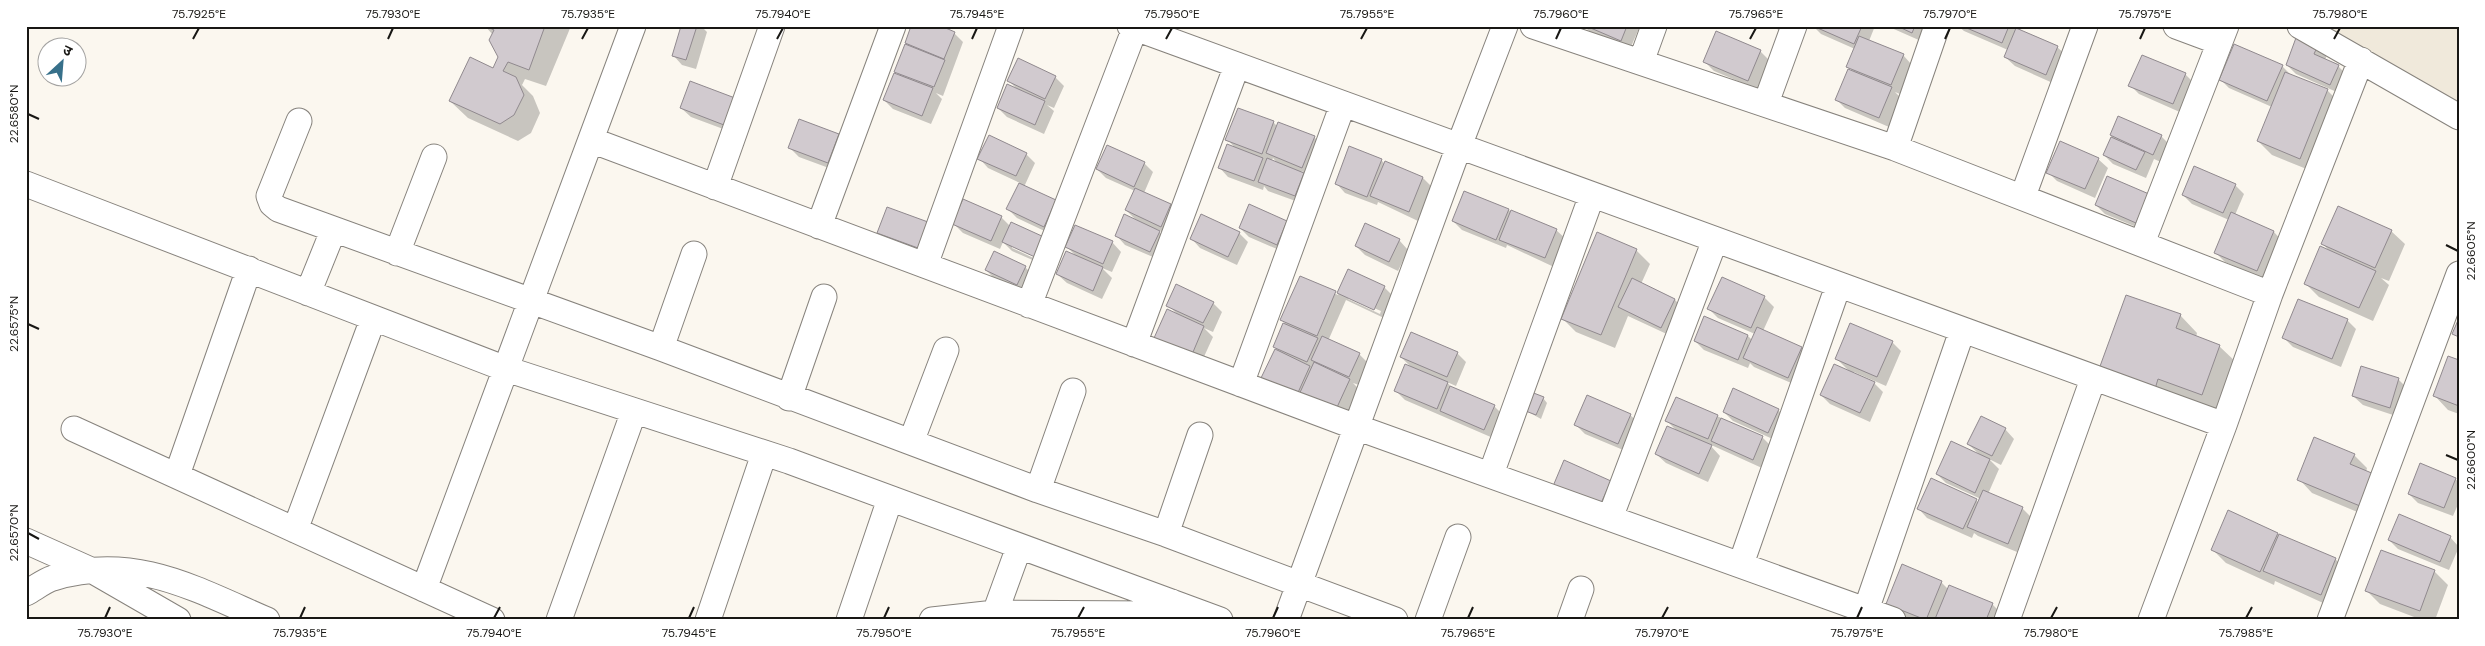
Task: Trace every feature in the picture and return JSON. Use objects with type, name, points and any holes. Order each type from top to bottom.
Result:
[{"type":"street","points":[[424,589],[633,26]]},
{"type":"street","points":[[715,187],[772,26]]},
{"type":"street","points":[[818,226],[893,26]]},
{"type":"street","points":[[925,265],[1011,26]]},
{"type":"street","points":[[1286,620],[1459,146],[1505,26]]},
{"type":"street","points":[[1532,26],[1895,148],[2023,196],[2270,294]]},
{"type":"street","points":[[1641,62],[1654,26]]},
{"type":"street","points":[[1766,104],[1794,26]]},
{"type":"street","points":[[1895,148],[1937,26]]},
{"type":"street","points":[[2023,196],[2085,26]]},
{"type":"street","points":[[2142,243],[2222,34],[2176,26]]},
{"type":"street","points":[[2300,26],[2459,117]]},
{"type":"street","points":[[1029,305],[1133,27],[2224,426]]},
{"type":"street","points":[[2151,620],[2224,426],[2270,294],[2361,60]]},
{"type":"street","points":[[1134,344],[1237,65]]},
{"type":"street","points":[[1241,384],[1343,104]]},
{"type":"street","points":[[299,120],[269,196],[272,204],[278,209],[333,231],[661,348],[1038,490],[1166,534],[1395,620]]},
{"type":"street","points":[[591,140],[1356,428],[1491,474],[1893,620]]},
{"type":"street","points":[[397,253],[434,157]]},
{"type":"street","points":[[26,184],[506,369],[764,454],[1220,620]]},
{"type":"street","points":[[1491,474],[1592,194]]},
{"type":"street","points":[[308,293],[333,231]]},
{"type":"street","points":[[1610,518],[1715,240]]},
{"type":"street","points":[[661,348],[694,254]]},
{"type":"street","points":[[177,475],[248,269]]},
{"type":"street","points":[[2330,620],[2459,274]]},
{"type":"street","points":[[1741,564],[1838,286]]},
{"type":"street","points":[[790,398],[824,297]]},
{"type":"street","points":[[295,530],[373,319]]},
{"type":"street","points":[[1866,610],[1962,331]]},
{"type":"street","points":[[911,442],[946,350]]},
{"type":"street","points":[[2007,620],[2093,379]]},
{"type":"street","points":[[1038,490],[1073,391]]},
{"type":"street","points":[[559,620],[634,411]]},
{"type":"street","points":[[74,429],[492,620]]},
{"type":"street","points":[[1166,534],[1200,435]]},
{"type":"street","points":[[708,620],[764,454]]},
{"type":"street","points":[[849,620],[890,499]]},
{"type":"street","points":[[1428,620],[1458,537]]},
{"type":"street","points":[[26,542],[93,571],[178,620]]},
{"type":"street","points":[[995,613],[1018,547]]},
{"type":"street","points":[[26,593],[52,578],[93,571],[135,570],[174,580],[267,620]]},
{"type":"street","points":[[1570,620],[1580,589]]},
{"type":"street","points":[[932,620],[995,613],[1156,614],[1167,609],[1172,602]]},
{"type":"shaded area","points":[[2297,26],[2459,26],[2459,113]]},
{"type":"building","points":[[486,26],[545,26],[529,70],[508,62],[503,71],[516,77],[524,95],[514,115],[500,124],[449,101],[470,57],[493,68],[498,57],[489,40],[494,30]]},
{"type":"building","points":[[681,26],[697,26],[686,60],[672,56]]},
{"type":"building","points":[[911,26],[941,26],[955,32],[944,59],[905,43]]},
{"type":"building","points":[[1586,26],[1627,26],[1621,41]]},
{"type":"building","points":[[1813,26],[1862,26],[1854,44]]},
{"type":"building","points":[[1897,26],[1915,26],[1912,33]]},
{"type":"building","points":[[1962,26],[2009,26],[2002,43]]},
{"type":"building","points":[[2016,28],[2058,46],[2046,75],[2004,57]]},
{"type":"building","points":[[1716,31],[1761,50],[1748,81],[1703,62]]},
{"type":"building","points":[[2297,35],[2318,45],[2314,54],[2339,65],[2330,85],[2286,65]]},
{"type":"building","points":[[1859,36],[1904,54],[1891,85],[1846,67]]},
{"type":"building","points":[[905,44],[945,60],[934,87],[894,72]]},
{"type":"building","points":[[2234,44],[2283,65],[2267,101],[2219,80]]},
{"type":"building","points":[[2142,55],[2186,73],[2173,104],[2128,86]]},
{"type":"building","points":[[1018,58],[1056,76],[1045,99],[1007,81]]},
{"type":"building","points":[[1848,69],[1892,87],[1879,118],[1835,100]]},
{"type":"building","points":[[2285,72],[2328,89],[2300,159],[2257,141]]},
{"type":"building","points":[[894,73],[933,88],[922,116],[883,100]]},
{"type":"building","points":[[690,81],[735,98],[724,125],[680,108]]},
{"type":"building","points":[[1007,84],[1045,101],[1035,125],[997,108]]},
{"type":"building","points":[[1238,108],[1274,121],[1262,154],[1225,140]]},
{"type":"building","points":[[2118,116],[2162,135],[2153,155],[2110,135]]},
{"type":"building","points":[[799,119],[839,134],[828,163],[788,148]]},
{"type":"building","points":[[1278,122],[1315,136],[1302,168],[1266,153]]},
{"type":"building","points":[[989,135],[1027,153],[1016,176],[977,159]]},
{"type":"building","points":[[2111,137],[2145,152],[2136,170],[2103,155]]},
{"type":"building","points":[[2060,141],[2099,158],[2085,189],[2046,173]]},
{"type":"building","points":[[1227,144],[1263,158],[1254,181],[1218,168]]},
{"type":"building","points":[[1107,145],[1145,162],[1134,187],[1096,169]]},
{"type":"building","points":[[1349,146],[1382,159],[1367,197],[1335,184]]},
{"type":"building","points":[[1267,158],[1304,173],[1295,196],[1258,182]]},
{"type":"building","points":[[1385,161],[1423,177],[1409,212],[1370,196]]},
{"type":"building","points":[[2194,166],[2236,184],[2223,213],[2182,195]]},
{"type":"building","points":[[2107,176],[2149,194],[2136,223],[2095,205]]},
{"type":"building","points":[[1019,183],[1056,200],[1044,227],[1006,209]]},
{"type":"building","points":[[1135,188],[1171,204],[1161,227],[1125,210]]},
{"type":"building","points":[[1464,191],[1509,209],[1496,240],[1452,221]]},
{"type":"building","points":[[963,199],[1002,216],[991,241],[952,224]]},
{"type":"building","points":[[1249,204],[1287,221],[1277,245],[1239,228]]},
{"type":"building","points":[[2338,206],[2392,230],[2375,268],[2321,244]]},
{"type":"building","points":[[887,207],[928,222],[918,248],[877,233]]},
{"type":"building","points":[[1511,210],[1557,229],[1545,258],[1499,240]]},
{"type":"building","points":[[2231,212],[2274,231],[2257,271],[2214,253]]},
{"type":"building","points":[[1124,214],[1160,231],[1150,252],[1115,236]]},
{"type":"building","points":[[1201,214],[1240,232],[1228,257],[1190,239]]},
{"type":"building","points":[[1011,222],[1044,237],[1035,257],[1002,242]]},
{"type":"building","points":[[1365,223],[1400,239],[1389,262],[1355,246]]},
{"type":"building","points":[[1075,225],[1113,241],[1103,264],[1065,247]]},
{"type":"building","points":[[1597,232],[1637,249],[1601,335],[1561,319]]},
{"type":"building","points":[[2320,246],[2376,271],[2359,308],[2304,284]]},
{"type":"building","points":[[994,251],[1026,266],[1017,285],[985,270]]},
{"type":"building","points":[[1066,251],[1103,267],[1093,291],[1056,274]]},
{"type":"building","points":[[1348,269],[1385,286],[1374,310],[1337,293]]},
{"type":"building","points":[[1300,276],[1336,291],[1317,336],[1280,320]]},
{"type":"building","points":[[1722,277],[1765,296],[1751,328],[1707,309]]},
{"type":"building","points":[[1632,278],[1675,299],[1661,328],[1618,307]]},
{"type":"building","points":[[1176,284],[1214,302],[1203,323],[1166,306]]},
{"type":"building","points":[[2126,295],[2181,314],[2176,328],[2220,345],[2202,395],[2158,379],[2155,389],[2099,369]]},
{"type":"building","points":[[2298,299],[2348,319],[2332,359],[2282,338]]},
{"type":"building","points":[[1167,309],[1204,326],[1188,364],[1150,347]]},
{"type":"building","points":[[1704,316],[1748,335],[1738,360],[1694,341]]},
{"type":"building","points":[[2459,318],[2459,337],[2452,334]]},
{"type":"building","points":[[1283,323],[1318,338],[1307,362],[1273,347]]},
{"type":"building","points":[[1850,323],[1893,341],[1877,377],[1835,359]]},
{"type":"building","points":[[1757,327],[1802,347],[1788,378],[1743,358]]},
{"type":"building","points":[[1411,332],[1458,352],[1447,377],[1400,357]]},
{"type":"building","points":[[1322,336],[1360,353],[1349,377],[1311,360]]},
{"type":"building","points":[[1275,349],[1310,366],[1296,397],[1260,380]]},
{"type":"building","points":[[2448,356],[2459,360],[2459,406],[2433,396]]},
{"type":"building","points":[[1314,362],[1350,379],[1333,416],[1297,399]]},
{"type":"building","points":[[1405,364],[1448,382],[1437,409],[1394,391]]},
{"type":"building","points":[[1834,364],[1875,382],[1860,413],[1820,395]]},
{"type":"building","points":[[2361,366],[2399,378],[2390,408],[2352,396]]},
{"type":"building","points":[[1450,386],[1495,405],[1484,430],[1440,411]]},
{"type":"building","points":[[1733,388],[1779,409],[1768,433],[1723,412]]},
{"type":"building","points":[[1531,392],[1544,397],[1536,415],[1523,410]]},
{"type":"building","points":[[1587,395],[1631,414],[1618,444],[1574,425]]},
{"type":"building","points":[[1676,397],[1718,415],[1708,439],[1665,421]]},
{"type":"building","points":[[1981,416],[2006,428],[1992,456],[1967,444]]},
{"type":"building","points":[[1721,418],[1763,436],[1753,460],[1711,441]]},
{"type":"building","points":[[1667,426],[1712,445],[1699,474],[1655,454]]},
{"type":"building","points":[[2314,437],[2355,454],[2350,464],[2374,474],[2360,506],[2297,480]]},
{"type":"building","points":[[1951,441],[1990,459],[1975,493],[1936,474]]},
{"type":"building","points":[[1564,460],[1611,481],[1597,512],[1551,491]]},
{"type":"building","points":[[2420,463],[2456,478],[2444,508],[2408,494]]},
{"type":"building","points":[[1931,478],[1977,499],[1963,529],[1917,509]]},
{"type":"building","points":[[1983,490],[2023,507],[2008,544],[1967,527]]},
{"type":"building","points":[[2228,510],[2278,533],[2260,572],[2211,550]]},
{"type":"building","points":[[2399,514],[2451,536],[2440,562],[2388,540]]},
{"type":"building","points":[[2279,534],[2336,558],[2321,595],[2263,571]]},
{"type":"building","points":[[2381,550],[2435,570],[2420,611],[2365,591]]},
{"type":"building","points":[[1902,564],[1942,581],[1926,620],[1886,604]]},
{"type":"building","points":[[1949,585],[1993,603],[1986,620],[1935,619]]}]
